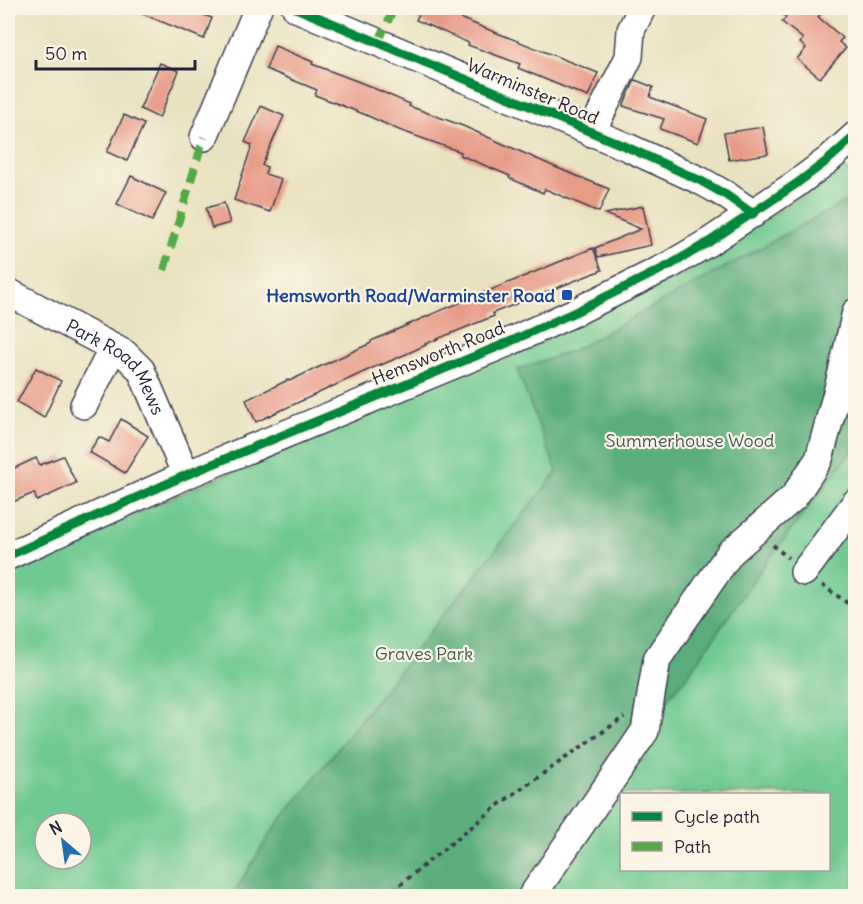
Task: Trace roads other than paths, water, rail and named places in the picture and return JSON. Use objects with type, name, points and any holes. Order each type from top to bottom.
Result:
[{"type":"street","points":[[204,137],[258,8]]},
{"type":"street","name":"Warminster Road","points":[[296,8],[627,147],[701,181],[753,213]]},
{"type":"street","points":[[591,133],[629,57],[631,30],[642,8]]},
{"type":"street","name":"Hemsworth Road","points":[[8,556],[186,475],[507,343],[575,312],[709,242],[828,160],[855,135]]},
{"type":"street","name":"Park Road Mews","points":[[8,292],[125,354],[141,370],[186,475]]},
{"type":"street","points":[[532,897],[645,731],[657,658],[730,553],[794,497],[819,459],[839,385],[855,312]]},
{"type":"street","points":[[84,405],[114,348]]},
{"type":"street","points":[[804,572],[855,502]]},
{"type":"place","name":"Hemsworth Road/Warminster Road","points":[[567,295]]},
{"type":"park label","name":"Summerhouse Wood","points":[[690,440]]},
{"type":"park label","name":"Graves Park","points":[[424,653]]}]
